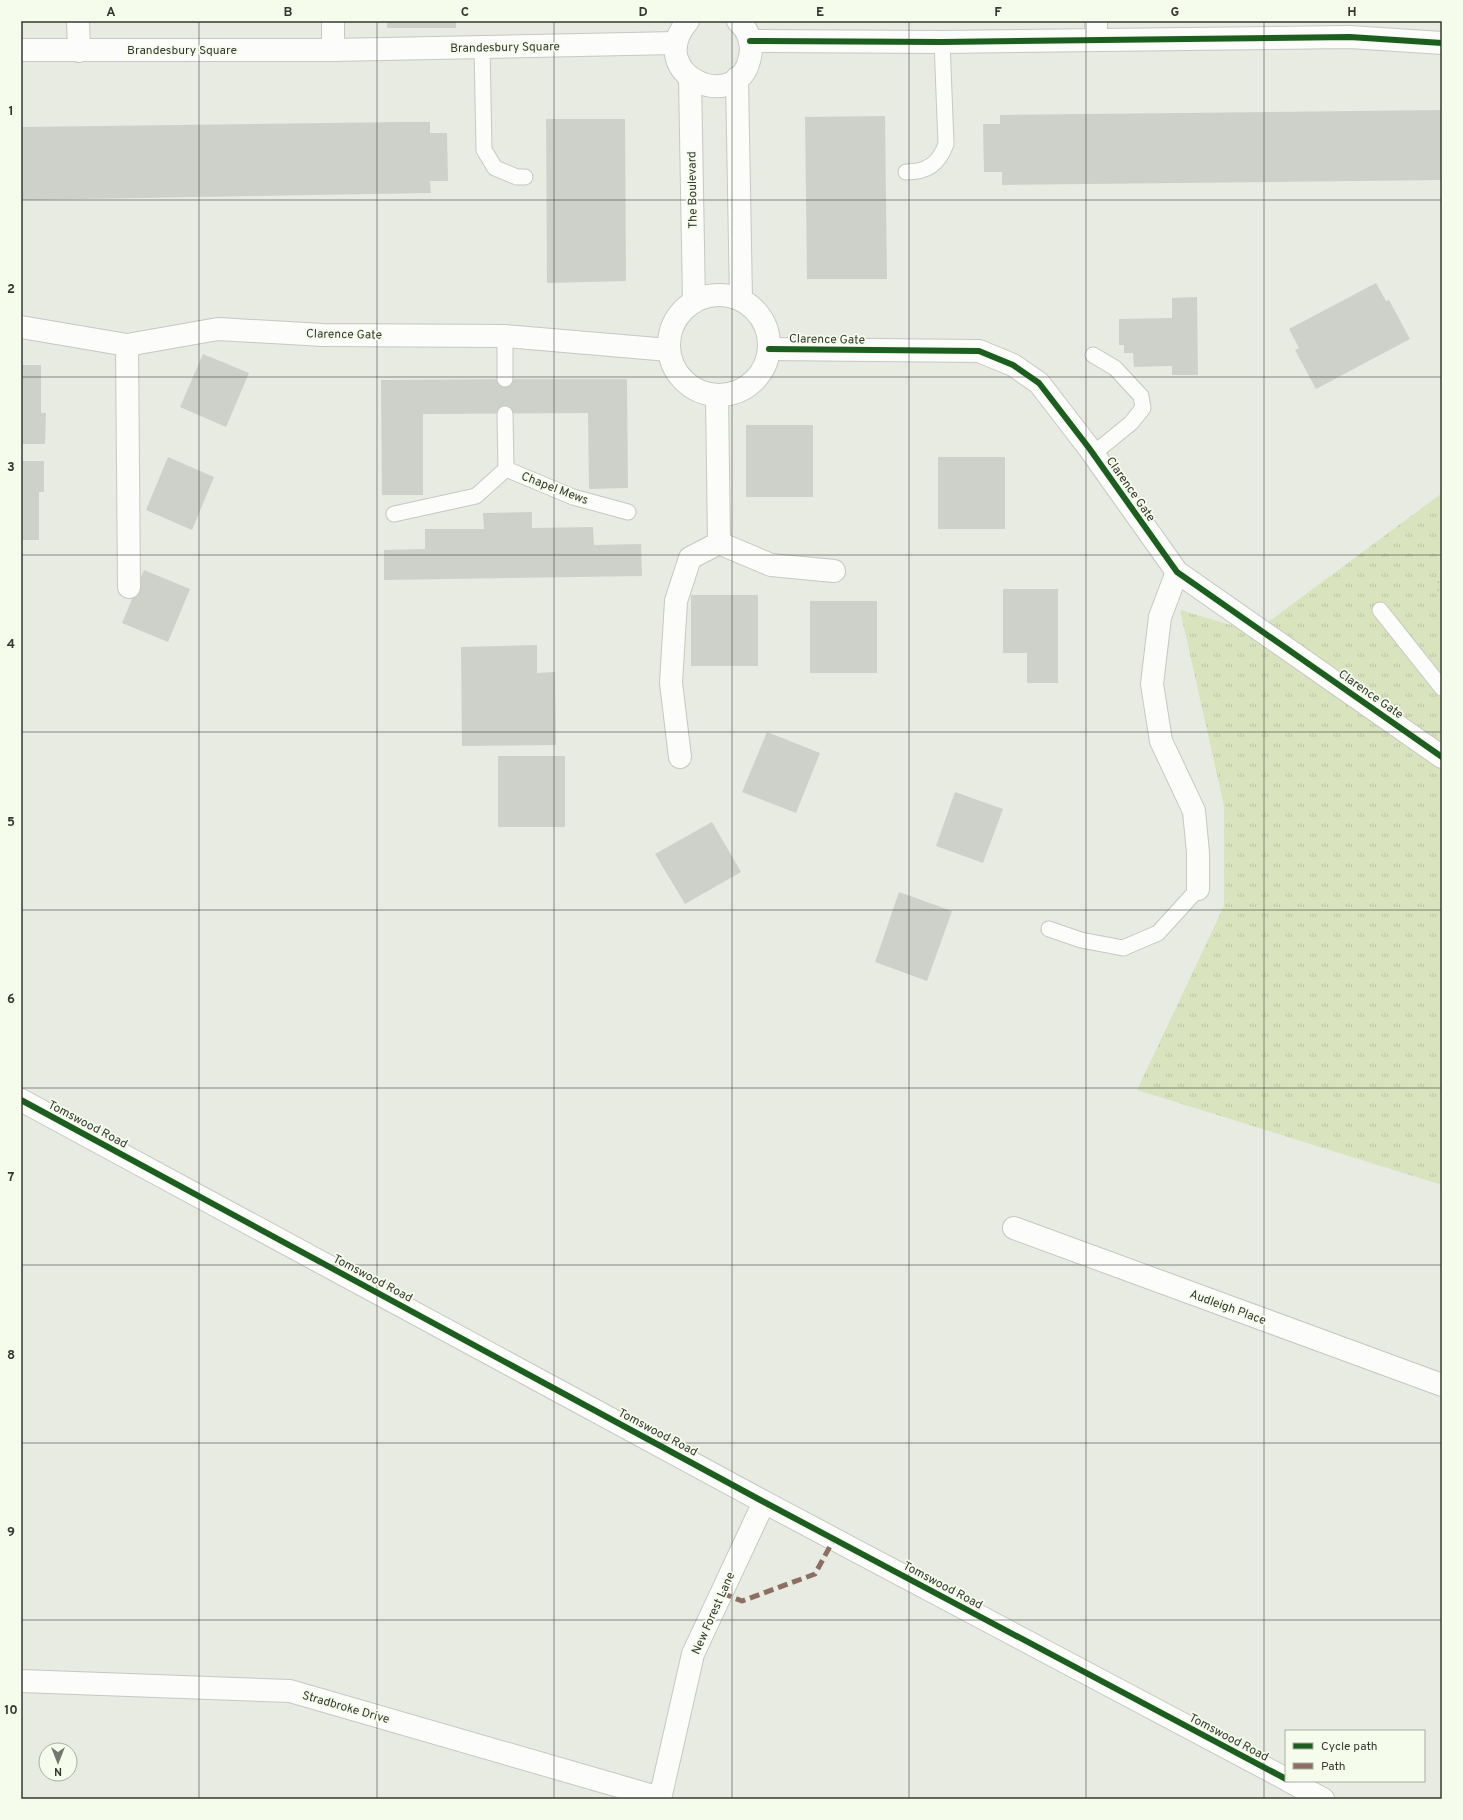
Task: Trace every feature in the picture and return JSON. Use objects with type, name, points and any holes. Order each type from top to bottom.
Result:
[{"type":"street","points":[[78,21],[79,51]]},
{"type":"street","points":[[333,21],[334,50]]},
{"type":"street","points":[[688,21],[679,34],[676,43],[678,63],[690,78],[704,85],[719,86],[737,78],[744,71],[749,62],[751,51],[748,32],[738,21]]},
{"type":"street","points":[[750,41],[942,42],[1096,30],[1350,29],[1442,43]]},
{"type":"street","name":"Brandesbury Square","points":[[21,50],[334,50],[676,43]]},
{"type":"street","name":"The Boulevard","points":[[690,78],[694,302]]},
{"type":"street","points":[[737,78],[741,300]]},
{"type":"street","points":[[712,295],[725,295],[749,304],[758,314],[765,324],[769,349],[764,367],[752,383],[729,394],[717,395],[703,392],[690,385],[680,376],[672,364],[669,350],[669,338],[673,325],[680,314],[688,305],[694,302],[712,295]]},
{"type":"street","name":"Clarence Gate","points":[[21,327],[127,345],[218,329],[323,335],[505,336],[669,350]]},
{"type":"street","points":[[127,345],[129,586]]},
{"type":"street","name":"Clarence Gate","points":[[769,349],[979,351],[1013,365],[1039,383],[1093,454],[1177,572],[1442,757]]},
{"type":"street","points":[[717,395],[719,543]]},
{"type":"street","points":[[719,543],[771,565],[834,570]]},
{"type":"street","points":[[680,757],[671,682],[676,601],[690,558],[719,543]]},
{"type":"street","points":[[1177,572],[1160,617],[1152,684],[1161,741],[1194,811],[1198,853],[1198,889]]},
{"type":"street","name":"Tomswood Road","points":[[21,1100],[764,1502],[1285,1778]]},
{"type":"street","name":"Audleigh Place","points":[[1014,1228],[1442,1386]]},
{"type":"street","name":"New Forest Lane","points":[[660,1798],[693,1654],[764,1502]]},
{"type":"street","name":"Stradbroke Drive","points":[[21,1682],[290,1691],[660,1798]]},
{"type":"street","points":[[1291,1782],[1323,1799]]},
{"type":"lane","points":[[906,172],[920,172],[933,164],[942,156],[946,144],[942,42]]},
{"type":"lane","points":[[482,47],[484,150],[495,168],[517,177],[525,177]]},
{"type":"lane","points":[[505,336],[505,379]]},
{"type":"lane","points":[[1093,355],[1115,368],[1141,396],[1143,408],[1131,423],[1093,454]]},
{"type":"lane","name":"Chapel Mews","points":[[394,514],[476,496],[506,469],[505,414]]},
{"type":"lane","name":"Chapel Mews","points":[[506,469],[572,497],[628,512]]},
{"type":"lane","points":[[1380,610],[1442,688]]},
{"type":"lane","points":[[1049,929],[1080,940],[1122,948],[1158,933],[1198,889]]},
{"type":"green space","points":[[1442,493],[1442,562],[1436,586],[1442,599],[1442,1185],[1137,1090],[1224,906],[1224,806],[1180,610],[1255,632]]},
{"type":"green space","points":[[1442,562],[1442,599],[1436,587]]},
{"type":"building","points":[[387,21],[456,21],[456,28],[387,28]]},
{"type":"building","points":[[1442,110],[1442,180],[1002,185],[1002,172],[984,172],[983,124],[1000,124],[1000,115]]},
{"type":"building","points":[[885,116],[887,279],[807,279],[805,117]]},
{"type":"building","points":[[546,119],[625,119],[626,281],[547,283]]},
{"type":"building","points":[[430,122],[430,133],[447,133],[448,181],[430,181],[431,193],[21,200],[21,127]]},
{"type":"building","points":[[1376,283],[1386,301],[1389,300],[1410,339],[1316,389],[1295,350],[1299,348],[1289,329]]},
{"type":"building","points":[[1197,297],[1198,375],[1172,375],[1172,366],[1134,367],[1133,353],[1124,353],[1124,345],[1119,345],[1119,319],[1172,318],[1172,298]]},
{"type":"building","points":[[203,354],[249,373],[226,427],[180,407]]},
{"type":"building","points":[[21,365],[41,365],[41,413],[46,413],[45,444],[21,444]]},
{"type":"building","points":[[627,379],[628,488],[589,489],[588,413],[423,414],[423,495],[382,495],[381,380]]},
{"type":"building","points":[[746,425],[813,425],[813,497],[746,497]]},
{"type":"building","points":[[168,457],[214,477],[192,530],[146,510]]},
{"type":"building","points":[[938,457],[1005,457],[1005,529],[938,529]]},
{"type":"building","points":[[21,461],[44,461],[44,492],[39,492],[39,540],[21,540]]},
{"type":"building","points":[[532,512],[532,528],[593,527],[594,545],[641,544],[642,576],[384,580],[384,550],[425,549],[425,529],[484,529],[483,513]]},
{"type":"building","points":[[144,570],[190,589],[168,642],[122,623]]},
{"type":"building","points":[[1003,589],[1058,589],[1058,683],[1027,683],[1027,653],[1003,653]]},
{"type":"building","points":[[691,595],[758,595],[758,666],[691,666]]},
{"type":"building","points":[[810,601],[877,601],[877,673],[810,673]]},
{"type":"building","points":[[537,645],[537,673],[555,672],[556,745],[462,746],[461,647]]},
{"type":"building","points":[[767,732],[820,753],[796,813],[742,792]]},
{"type":"building","points":[[498,756],[565,756],[565,827],[498,827]]},
{"type":"building","points":[[955,792],[1003,809],[983,863],[936,846]]},
{"type":"building","points":[[712,822],[741,872],[685,904],[655,854]]},
{"type":"building","points":[[899,892],[952,911],[927,981],[875,962]]},
{"type":"marked path","points":[[722,1593],[742,1601],[815,1574],[834,1539]]},
{"type":"cycle path","points":[[750,41],[942,42],[1350,37],[1442,43]]},
{"type":"cycle path","points":[[769,349],[979,351],[1013,365],[1039,383],[1089,448],[1177,572],[1442,757]]},
{"type":"cycle path","points":[[21,1100],[764,1502],[1285,1778]]}]
